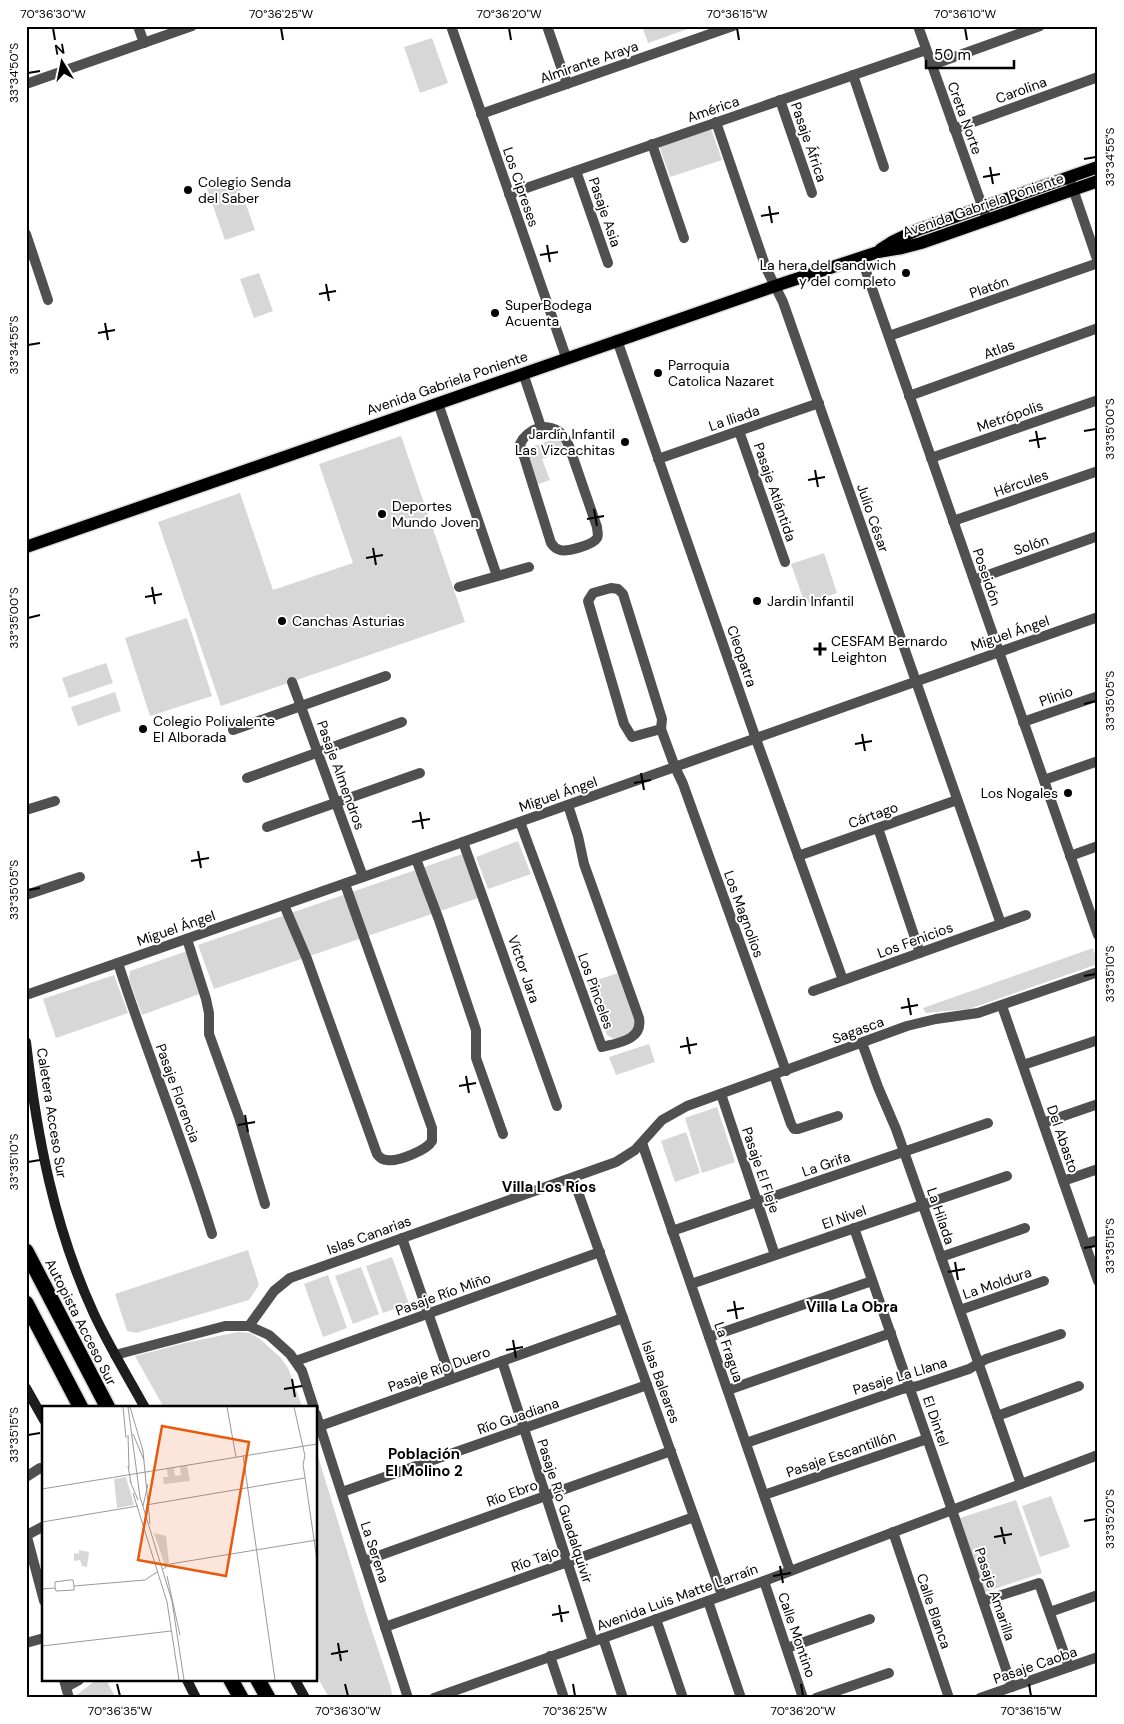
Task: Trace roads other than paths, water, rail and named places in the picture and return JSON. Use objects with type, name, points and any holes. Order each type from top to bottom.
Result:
[{"type":"highway","name":"Autopista Acceso Sur","points":[[26,1251],[107,1406]]},
{"type":"highway","points":[[26,1303],[80,1406]]},
{"type":"highway","points":[[232,1682],[241,1698]]},
{"type":"highway","points":[[259,1682],[268,1698]]},
{"type":"main road","name":"Avenida Gabriela Poniente","points":[[878,252],[904,235],[1098,167]]},
{"type":"main road","name":"Avenida Gabriela Poniente","points":[[26,547],[775,286],[878,252],[912,246],[1098,181]]},
{"type":"main road","name":"Caletera Acceso Sur","points":[[26,1042],[41,1149],[68,1248],[84,1292],[104,1334],[144,1406]]},
{"type":"main road","points":[[26,1388],[42,1416]]},
{"type":"main road","points":[[188,1682],[196,1698]]},
{"type":"main road","points":[[296,1682],[304,1698]]},
{"type":"street","points":[[138,26],[144,43]]},
{"type":"street","points":[[26,84],[192,26]]},
{"type":"street","name":"Los Cipreses","points":[[451,26],[566,358]]},
{"type":"street","points":[[547,26],[567,84]]},
{"type":"street","name":"Almirante Araya","points":[[481,114],[733,26]]},
{"type":"street","name":"Creta Norte","points":[[918,26],[987,220]]},
{"type":"street","points":[[932,65],[1040,26]]},
{"type":"street","name":"América","points":[[509,194],[926,50]]},
{"type":"street","points":[[853,75],[884,167]]},
{"type":"street","name":"Carolina","points":[[954,128],[1098,77]]},
{"type":"street","name":"Pasaje África","points":[[780,100],[812,193]]},
{"type":"street","name":"Julio César","points":[[716,122],[766,268],[783,302],[819,403],[1000,924]]},
{"type":"street","points":[[652,144],[684,238]]},
{"type":"street","name":"Pasaje Asia","points":[[576,170],[608,263]]},
{"type":"street","points":[[1069,177],[1098,262]]},
{"type":"street","points":[[26,234],[48,300]]},
{"type":"street","name":"Poseidón","points":[[861,257],[1070,856],[1094,913],[1098,935]]},
{"type":"street","name":"Platón","points":[[889,336],[1098,262]]},
{"type":"street","name":"Atlas","points":[[909,396],[1098,328]]},
{"type":"street","name":"Cleopatra","points":[[617,340],[756,739],[843,980]]},
{"type":"street","points":[[523,373],[542,427]]},
{"type":"street","name":"Metrópolis","points":[[931,458],[1098,400]]},
{"type":"street","points":[[438,403],[497,576]]},
{"type":"street","name":"La Iliada","points":[[658,459],[819,403]]},
{"type":"street","points":[[542,427],[551,427],[559,430],[565,436],[597,527],[598,536],[591,544],[568,550],[560,550],[551,543],[520,444],[522,439],[528,434],[542,427]]},
{"type":"street","name":"Pasaje Atlántida","points":[[739,431],[785,562]]},
{"type":"street","name":"Hércules","points":[[953,521],[1098,471]]},
{"type":"street","name":"Solón","points":[[974,580],[1098,536]]},
{"type":"street","points":[[459,587],[530,567]]},
{"type":"street","name":"Los Magnolios","points":[[661,729],[632,737],[624,724],[588,601],[593,593],[611,588],[618,589],[623,594],[662,719],[661,729],[683,784],[786,1071]]},
{"type":"street","name":"Miguel Ángel","points":[[26,995],[1098,617]]},
{"type":"street","points":[[232,730],[386,676]]},
{"type":"street","name":"Pasaje Almendros","points":[[292,682],[364,877]]},
{"type":"street","name":"Plinio","points":[[1023,722],[1098,696]]},
{"type":"street","points":[[247,778],[402,722]]},
{"type":"street","points":[[1044,780],[1098,761]]},
{"type":"street","points":[[267,827],[420,773]]},
{"type":"street","name":"Cártago","points":[[798,856],[957,800]]},
{"type":"street","points":[[26,810],[55,801]]},
{"type":"street","name":"Los Pinceles","points":[[520,822],[602,1048],[631,1039],[639,1028],[640,1018],[584,864],[578,836],[568,805]]},
{"type":"street","points":[[878,828],[920,952]]},
{"type":"street","name":"Víctor Jara","points":[[463,842],[557,1106]]},
{"type":"street","points":[[1070,856],[1098,846]]},
{"type":"street","points":[[416,859],[435,908],[476,1030],[474,1049],[476,1058],[503,1134]]},
{"type":"street","points":[[26,895],[80,877]]},
{"type":"street","points":[[284,905],[307,959],[377,1154],[383,1159],[391,1160],[424,1150],[432,1141],[432,1128],[345,884]]},
{"type":"street","name":"Los Fenicios","points":[[813,991],[1026,915]]},
{"type":"street","points":[[187,939],[206,999],[209,1013],[209,1034],[239,1118],[265,1204]]},
{"type":"street","name":"Pasaje Florencia","points":[[118,963],[137,1023],[166,1096],[196,1181],[212,1234]]},
{"type":"street","name":"Sagasca","points":[[642,1143],[654,1127],[670,1114],[687,1106],[922,1022],[966,1016],[1002,1006],[1098,972]]},
{"type":"street","name":"Del Abasto","points":[[1002,1006],[1098,1281]]},
{"type":"street","points":[[1023,1065],[1098,1040]]},
{"type":"street","name":"La Hilada","points":[[862,1043],[904,1151],[1021,1484]]},
{"type":"street","points":[[774,1075],[793,1128],[798,1129],[838,1116]]},
{"type":"street","name":"Pasaje El Fleje","points":[[721,1094],[775,1255]]},
{"type":"street","points":[[1043,1123],[1098,1104]]},
{"type":"street","name":"La Grifa","points":[[672,1231],[988,1122]]},
{"type":"street","name":"Islas Canarias","points":[[249,1326],[274,1290],[290,1278],[573,1178],[622,1159],[636,1150],[642,1143]]},
{"type":"street","name":"La Fragua","points":[[642,1143],[790,1571]]},
{"type":"street","points":[[1063,1181],[1098,1169]]},
{"type":"street","name":"El Nivel","points":[[691,1284],[1007,1176]]},
{"type":"street","name":"Islas Baleares","points":[[573,1178],[722,1595]]},
{"type":"street","name":"El Dintel","points":[[854,1228],[952,1510]]},
{"type":"street","points":[[941,1257],[1025,1228]]},
{"type":"street","points":[[402,1238],[451,1379]]},
{"type":"street","points":[[1085,1244],[1098,1240]]},
{"type":"street","name":"Pasaje Río Miño","points":[[296,1361],[600,1252]]},
{"type":"street","points":[[709,1337],[872,1281]]},
{"type":"street","name":"La Moldura","points":[[960,1310],[1044,1281]]},
{"type":"street","name":"Pasaje Río Duero","points":[[320,1426],[623,1318]]},
{"type":"street","points":[[115,1355],[225,1326],[249,1326],[277,1341],[296,1361],[302,1372],[313,1406]]},
{"type":"street","points":[[728,1390],[890,1333]]},
{"type":"street","name":"Pasaje La Llana","points":[[746,1443],[902,1388],[969,1369],[986,1359],[1061,1334]]},
{"type":"street","name":"Pasaje Río Guadalquivir","points":[[502,1361],[593,1641]]},
{"type":"street","name":"Río Guadiana","points":[[342,1492],[647,1385]]},
{"type":"street","points":[[997,1416],[1079,1386]]},
{"type":"street","name":"La Serena","points":[[318,1420],[408,1698]]},
{"type":"street","name":"Pasaje Escantillón","points":[[764,1495],[927,1439]]},
{"type":"street","name":"Río Ebro","points":[[364,1561],[671,1451]]},
{"type":"street","name":"Avenida Luis Matte Larraín","points":[[434,1698],[764,1581],[1098,1455]]},
{"type":"street","points":[[26,1476],[40,1468]]},
{"type":"street","name":"Pasaje Amarilla","points":[[952,1510],[1012,1687]]},
{"type":"street","name":"Río Tajo","points":[[385,1627],[694,1517]]},
{"type":"street","points":[[42,1527],[26,1534],[30,1560],[42,1582]]},
{"type":"street","name":"Calle Blanca","points":[[893,1532],[949,1698]]},
{"type":"street","name":"Calle Montino","points":[[764,1581],[804,1698]]},
{"type":"street","points":[[983,1601],[1039,1583],[1069,1667]]},
{"type":"street","points":[[1050,1612],[1098,1595]]},
{"type":"street","points":[[708,1601],[741,1698]]},
{"type":"street","points":[[656,1619],[683,1698]]},
{"type":"street","points":[[787,1648],[870,1619]]},
{"type":"street","points":[[26,1642],[42,1638]]},
{"type":"street","points":[[603,1638],[623,1698]]},
{"type":"street","points":[[550,1656],[564,1698]]},
{"type":"street","name":"Pasaje Caoba","points":[[980,1698],[1098,1657]]},
{"type":"street","points":[[816,1698],[889,1673]]},
{"type":"place","name":"Colegio Senda del Saber","points":[[188,190]]},
{"type":"place","name":"La hera del sandwich y del completo","points":[[906,273]]},
{"type":"place","name":"SuperBodega Acuenta","points":[[495,313]]},
{"type":"place","name":"Parroquia Catolica Nazaret","points":[[658,373]]},
{"type":"place","name":"Jardín Infantil Las Vizcachitas","points":[[625,442]]},
{"type":"place","name":"Deportes Mundo Joven","points":[[382,514]]},
{"type":"place","name":"Jardin Infantil","points":[[757,601]]},
{"type":"place","name":"Canchas Asturias","points":[[282,621]]},
{"type":"place","name":"CESFAM Bernardo Leighton","points":[[820,649]]},
{"type":"place","name":"Colegio Polivalente El Alborada","points":[[143,729]]},
{"type":"place","name":"Los Nogales","points":[[1068,793]]},
{"type":"district","name":"Villa Los Ríos","points":[[549,1187]]},
{"type":"district","name":"Villa La Obra","points":[[852,1307]]},
{"type":"district","name":"Población El Molino 2","points":[[424,1462]]}]
